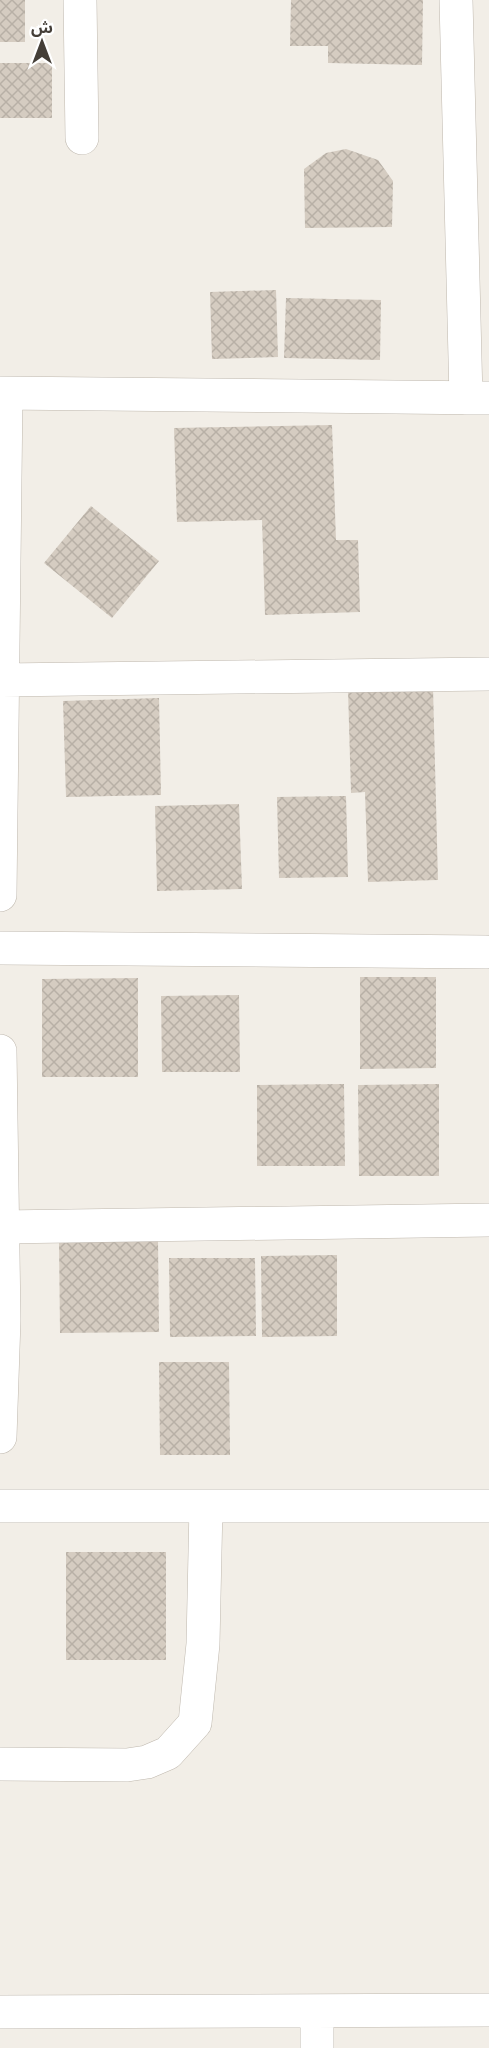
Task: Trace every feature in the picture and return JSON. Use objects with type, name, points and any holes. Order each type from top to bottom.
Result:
[{"type":"street","points":[[80,0],[82,138]]},
{"type":"street","points":[[0,896],[3,394],[478,398],[456,0]]},
{"type":"street","points":[[2,680],[489,674]]},
{"type":"street","points":[[0,948],[486,952]]},
{"type":"street","points":[[0,1051],[4,1320],[0,1437]]},
{"type":"street","points":[[2,1227],[489,1220]]},
{"type":"street","points":[[0,1506],[489,1506]]},
{"type":"street","points":[[0,1764],[127,1765],[147,1762],[168,1753],[195,1723],[203,1644],[206,1506]]},
{"type":"street","points":[[317,2010],[317,2048]]},
{"type":"street","points":[[0,2012],[489,2010]]},
{"type":"building","points":[[0,0],[25,0],[25,42],[0,42]]},
{"type":"building","points":[[291,0],[423,0],[422,65],[328,63],[328,46],[290,46]]},
{"type":"building","points":[[0,63],[52,63],[52,118],[0,118]]},
{"type":"building","points":[[346,149],[378,160],[393,181],[392,227],[305,228],[304,169],[326,153]]},
{"type":"building","points":[[276,290],[278,357],[212,359],[210,292]]},
{"type":"building","points":[[286,298],[381,300],[380,360],[284,358]]},
{"type":"building","points":[[332,425],[336,540],[358,540],[360,612],[265,615],[262,520],[177,522],[174,428]]},
{"type":"building","points":[[91,506],[159,561],[112,618],[44,563]]},
{"type":"building","points":[[433,688],[438,880],[368,882],[365,792],[351,793],[348,690]]},
{"type":"building","points":[[159,698],[161,795],[66,797],[63,701]]},
{"type":"building","points":[[346,796],[348,877],[279,878],[277,797]]},
{"type":"building","points":[[239,804],[242,889],[157,891],[155,806]]},
{"type":"building","points":[[360,977],[436,977],[436,1068],[360,1069]]},
{"type":"building","points":[[138,978],[138,1077],[42,1077],[42,979]]},
{"type":"building","points":[[239,995],[240,1072],[162,1072],[161,996]]},
{"type":"building","points":[[344,1084],[345,1166],[257,1166],[257,1085]]},
{"type":"building","points":[[439,1084],[439,1176],[359,1176],[358,1085]]},
{"type":"building","points":[[158,1240],[159,1332],[60,1333],[59,1241]]},
{"type":"building","points":[[337,1255],[337,1336],[262,1337],[261,1256]]},
{"type":"building","points":[[169,1258],[255,1258],[256,1336],[170,1337]]},
{"type":"building","points":[[159,1362],[229,1362],[230,1455],[160,1455]]},
{"type":"building","points":[[66,1552],[166,1552],[166,1660],[66,1660]]}]
